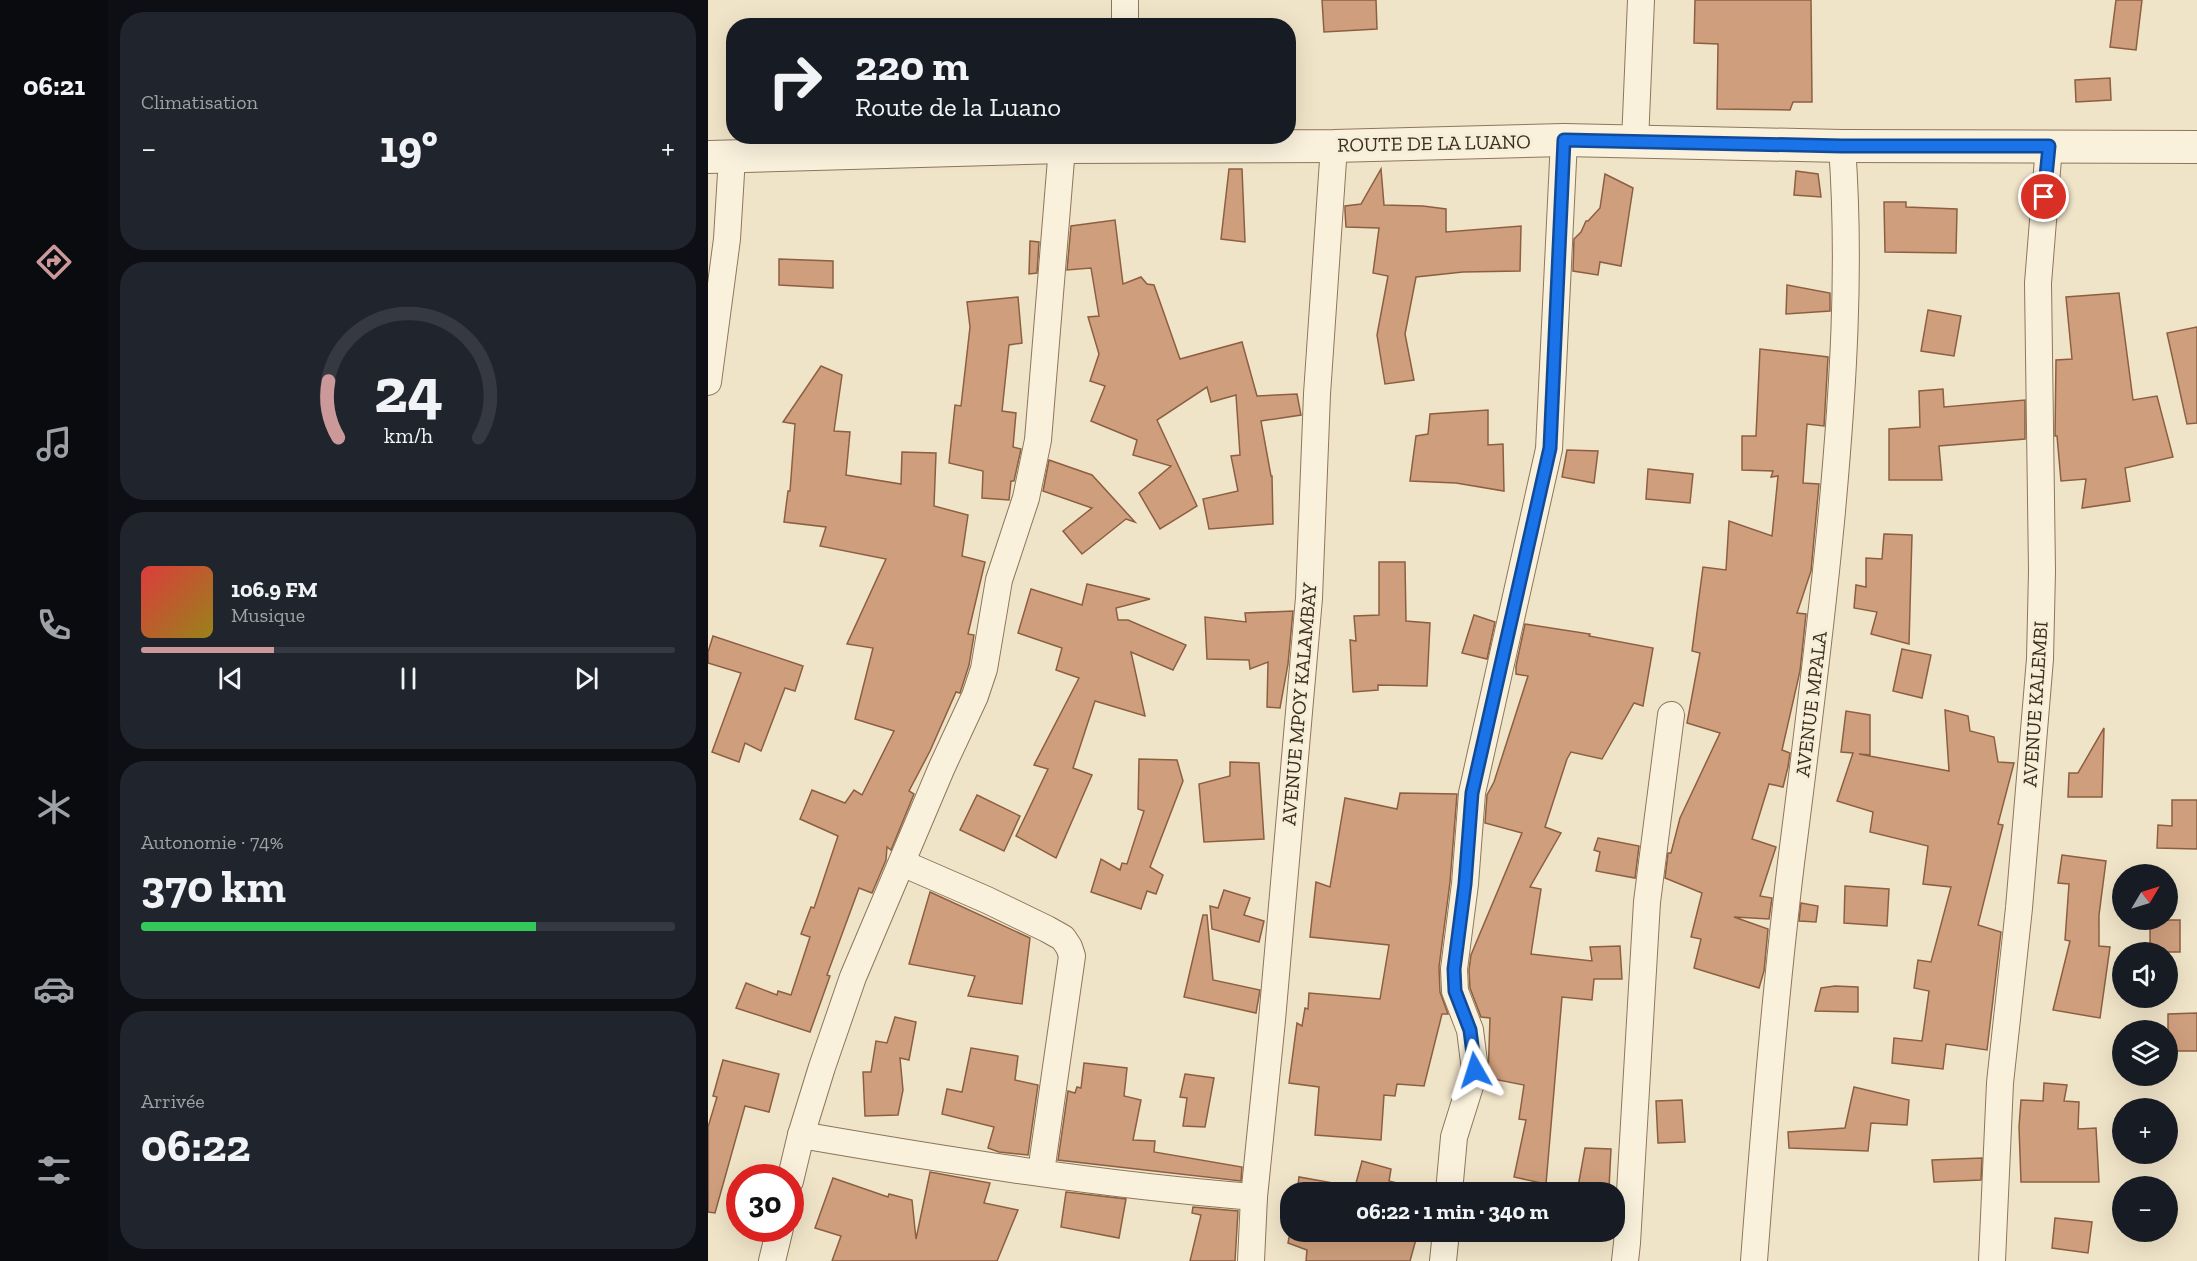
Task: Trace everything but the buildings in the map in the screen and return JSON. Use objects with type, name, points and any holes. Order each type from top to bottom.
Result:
[{"type":"street","points":[[1125,0],[1125,18]]},
{"type":"street","points":[[1635,142],[1641,0]]},
{"type":"street","points":[[1450,1182],[1454,1137],[1475,1070],[1470,1030],[1455,991],[1454,969],[1465,884],[1472,793],[1550,448],[1564,140]]},
{"type":"street","name":"ROUTE DE LA LUANO","points":[[1250,144],[1334,146],[1564,140],[1842,146],[2197,147]]},
{"type":"street","name":"ROUTE DE LA LUANO","points":[[720,157],[1062,147],[1092,144]]},
{"type":"street","name":"AVENUE MPOY KALAMBAY","points":[[1251,1261],[1254,1197],[1272,1020],[1308,598],[1317,394],[1334,146]]},
{"type":"street","name":"AVENUE MPALA","points":[[1754,1261],[1771,1050],[1791,866],[1811,716],[1839,432],[1846,275],[1846,208],[1842,146]]},
{"type":"street","name":"AVENUE KALEMBI","points":[[1992,1261],[2000,1083],[2019,908],[2040,659],[2042,571],[2038,283],[2049,146]]},
{"type":"street","points":[[794,1164],[801,1135],[854,977],[942,766],[975,696],[984,669],[991,616],[999,580],[1026,498],[1038,440],[1062,147]]},
{"type":"street","points":[[708,382],[727,239],[720,157]]},
{"type":"street","points":[[1625,1261],[1628,1243],[1647,902],[1671,715]]},
{"type":"street","points":[[902,863],[1047,929],[1063,938],[1069,946],[1072,956],[1041,1172]]},
{"type":"street","points":[[801,1135],[940,1159],[1158,1189],[1254,1197]]},
{"type":"street","points":[[772,1261],[777,1242]]},
{"type":"street","points":[[1443,1261],[1445,1242]]},
{"type":"route","points":[[1475,1070],[1470,1030],[1455,991],[1454,969],[1465,884],[1472,793],[1550,448],[1564,140],[1842,146],[2049,146],[2044,197]]}]
